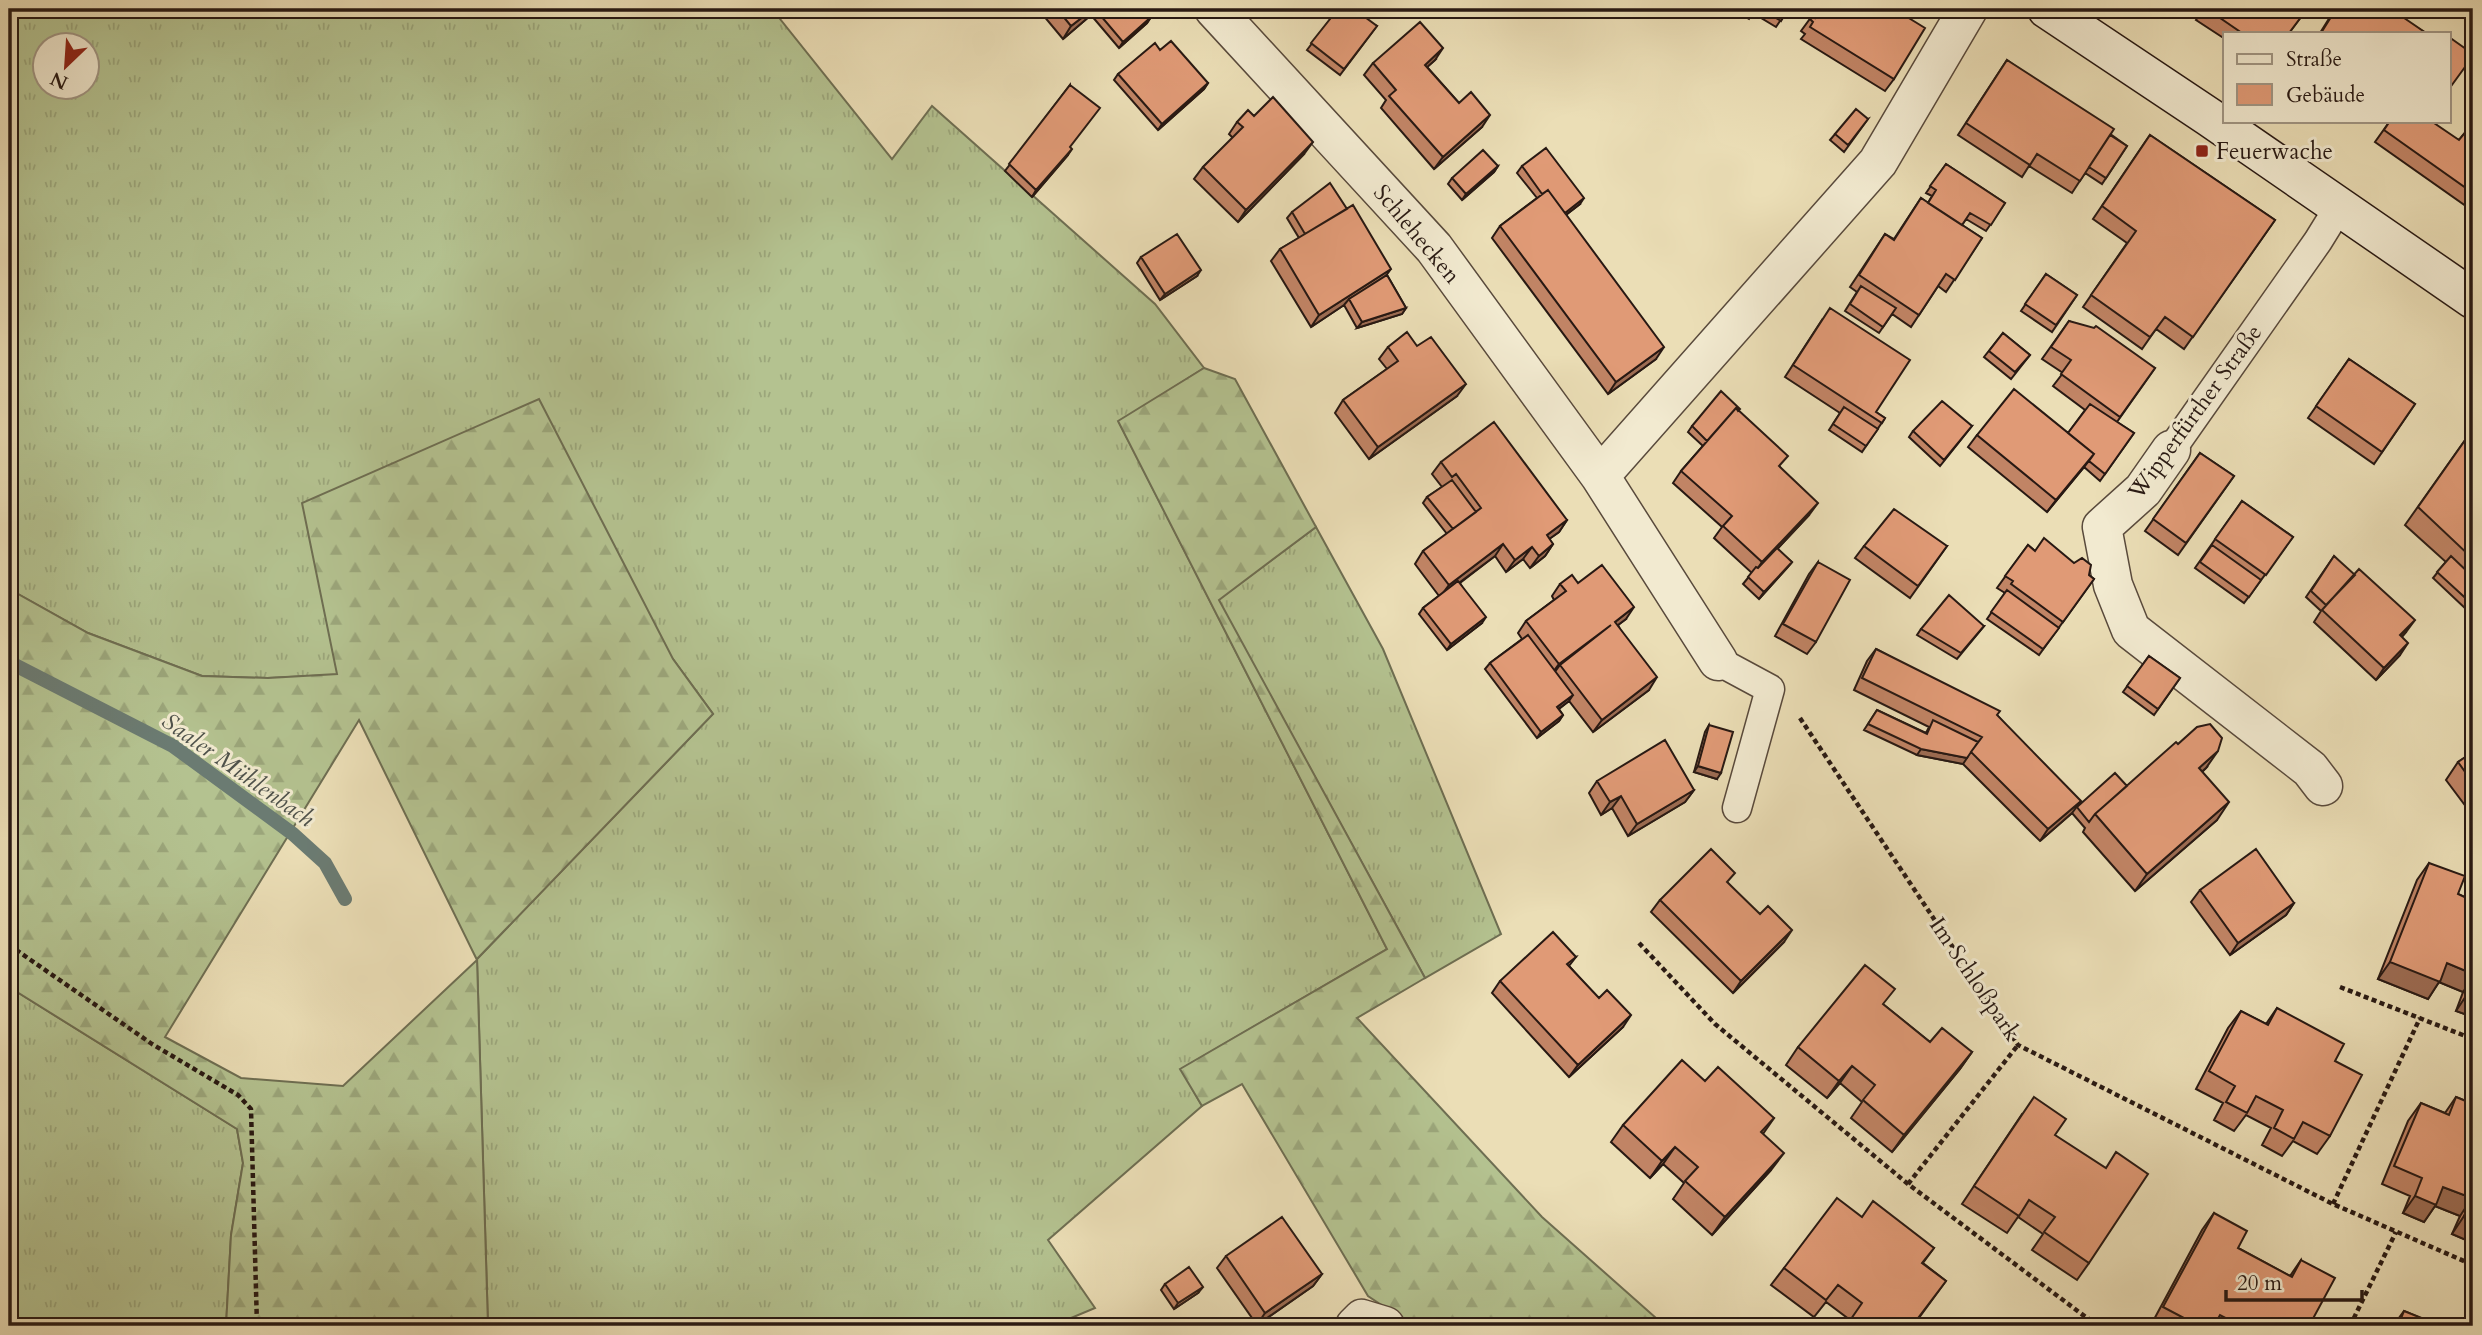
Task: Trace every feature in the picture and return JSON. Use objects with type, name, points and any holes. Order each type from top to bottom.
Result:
[{"type":"street","name":"Schlehecken","points":[[1214,9],[1434,248],[1600,476],[1718,661]]},
{"type":"street","points":[[1600,476],[1878,162],[1968,9]]},
{"type":"street","points":[[2047,9],[2473,299]]},
{"type":"street","name":"Wipperfürther Straße","points":[[2171,450],[2143,490],[2102,527],[2113,585],[2131,630],[2310,769],[2323,786]]},
{"type":"street","points":[[1355,1326],[1362,1319],[1385,1326]]},
{"type":"lane","name":"Wipperfürther Straße","points":[[2171,450],[2339,207]]},
{"type":"lane","points":[[1718,661],[1770,689],[1737,808]]},
{"type":"path","name":"Im Schloßpark","points":[[1770,689],[1787,698],[2018,1045],[2333,1204],[2473,1265]]},
{"type":"path","points":[[1639,943],[1715,1024],[1908,1184],[2087,1318],[2102,1326]]},
{"type":"path","points":[[9,945],[152,1044],[238,1095],[251,1110],[257,1326]]},
{"type":"path","points":[[2340,986],[2473,1039]]},
{"type":"path","points":[[2333,1204],[2420,1018]]},
{"type":"path","points":[[1908,1184],[2018,1045]]},
{"type":"path","points":[[2350,1326],[2396,1232]]},
{"type":"green space","points":[[9,9],[772,9],[892,159],[932,106],[1155,304],[1204,368],[1119,422],[1387,949],[1181,1069],[1202,1106],[1048,1240],[1095,1308],[1052,1326],[488,1326],[477,959],[713,714],[673,659],[267,678],[202,676],[88,633],[9,589]]},
{"type":"green space","points":[[1204,368],[1235,379],[1316,527],[1219,600],[1425,978],[1357,1018],[1542,1217],[1665,1326],[1413,1326],[1368,1296],[1242,1084],[1202,1106],[1180,1069],[1387,949],[1118,421]]},
{"type":"green space","points":[[539,399],[673,659],[713,714],[477,959],[488,1326],[226,1326],[231,1235],[243,1163],[237,1129],[9,987],[9,589],[88,633],[202,676],[268,678],[337,674],[302,503]],"holes":[[[359,720],[477,960],[343,1086],[241,1078],[165,1037]]]},
{"type":"green space","points":[[1316,527],[1383,649],[1501,934],[1425,978],[1218,600]]},
{"type":"green space","points":[[9,987],[237,1129],[243,1163],[231,1235],[226,1326],[9,1326]]},
{"type":"building","points":[[1057,9],[1093,9],[1071,26]]},
{"type":"building","points":[[1095,9],[1144,9],[1151,17],[1123,42]]},
{"type":"building","points":[[1338,9],[1354,9],[1377,26],[1344,69],[1311,43]]},
{"type":"building","points":[[1761,9],[1788,9],[1781,21]]},
{"type":"building","points":[[1821,9],[1894,9],[1925,28],[1894,79],[1810,27],[1813,22],[1810,19],[1812,16],[1815,18]]},
{"type":"building","points":[[2207,9],[2307,9],[2290,32],[2241,32]]},
{"type":"building","points":[[2336,9],[2391,9],[2425,32],[2322,32]]},
{"type":"building","points":[[1420,22],[1443,48],[1425,65],[1459,103],[1471,92],[1490,115],[1443,157],[1389,96],[1396,90],[1373,63]]},
{"type":"building","points":[[2450,38],[2473,56],[2450,88]]},
{"type":"building","points":[[1171,41],[1208,83],[1162,124],[1118,74],[1155,43],[1160,50]]},
{"type":"building","points":[[2007,60],[2114,129],[2080,181],[2037,154],[2030,165],[1966,123]]},
{"type":"building","points":[[1070,85],[1100,108],[1070,147],[1072,149],[1036,190],[1009,164]]},
{"type":"building","points":[[1273,97],[1313,142],[1246,210],[1203,167],[1243,127],[1237,122],[1248,110],[1254,116]]},
{"type":"building","points":[[1856,109],[1868,119],[1848,145],[1835,134]]},
{"type":"building","points":[[2389,122],[2432,122],[2459,140],[2473,123],[2473,193],[2384,130]]},
{"type":"building","points":[[2110,135],[2127,146],[2106,178],[2089,167]]},
{"type":"building","points":[[2150,135],[2275,220],[2193,337],[2165,317],[2150,337],[2091,295],[2136,231],[2102,206]]},
{"type":"building","points":[[1546,148],[1584,198],[1565,213],[1548,190],[1542,194],[1522,166]]},
{"type":"building","points":[[1483,150],[1498,166],[1466,194],[1452,178]]},
{"type":"building","points":[[1946,164],[2005,203],[1991,225],[1970,213],[1962,225],[1928,203],[1936,190],[1930,186]]},
{"type":"building","points":[[1330,183],[1347,209],[1305,234],[1292,212]]},
{"type":"building","points":[[1548,190],[1664,347],[1616,382],[1500,226]]},
{"type":"building","points":[[1921,198],[1982,238],[1955,280],[1946,274],[1919,315],[1859,275],[1885,234],[1894,240]]},
{"type":"building","points":[[1353,205],[1391,269],[1319,315],[1280,249]]},
{"type":"building","points":[[1177,234],[1201,270],[1165,294],[1141,257]]},
{"type":"building","points":[[2046,274],[2077,295],[2056,325],[2025,304]]},
{"type":"building","points":[[1387,275],[1406,308],[1362,322],[1349,299]]},
{"type":"building","points":[[1861,286],[1896,308],[1883,327],[1850,304]]},
{"type":"building","points":[[1830,308],[1910,360],[1876,412],[1885,418],[1882,423],[1793,365]]},
{"type":"building","points":[[2069,321],[2094,328],[2096,326],[2155,368],[2120,417],[2061,374],[2071,360],[2051,347]]},
{"type":"building","points":[[1407,332],[1417,346],[1431,337],[1466,384],[1378,447],[1343,400],[1398,361],[1388,347]]},
{"type":"building","points":[[2003,333],[2030,355],[2015,372],[1989,351]]},
{"type":"building","points":[[2349,359],[2415,404],[2382,452],[2316,406]]},
{"type":"building","points":[[2014,389],[2094,454],[2056,500],[1977,435]]},
{"type":"building","points":[[1721,391],[1740,409],[1738,411],[1736,408],[1707,441],[1692,426]]},
{"type":"building","points":[[1942,401],[1972,426],[1944,460],[1913,431]]},
{"type":"building","points":[[2090,404],[2134,433],[2105,474],[2089,461],[2094,454],[2068,433]]},
{"type":"building","points":[[1844,407],[1878,429],[1866,446],[1833,424]]},
{"type":"building","points":[[1736,408],[1788,456],[1779,466],[1818,503],[1762,562],[1723,526],[1732,516],[1681,471]]},
{"type":"building","points":[[1494,422],[1567,520],[1547,535],[1553,544],[1539,556],[1532,547],[1515,560],[1503,544],[1449,585],[1423,551],[1481,508],[1456,474],[1452,477],[1441,462]]},
{"type":"building","points":[[2473,429],[2473,559],[2418,507]]},
{"type":"building","points":[[2200,453],[2234,476],[2186,543],[2153,519]]},
{"type":"building","points":[[1452,480],[1476,512],[1453,529],[1427,497]]},
{"type":"building","points":[[2242,501],[2293,537],[2266,575],[2215,539]]},
{"type":"building","points":[[1894,509],[1947,546],[1918,586],[1864,546]]},
{"type":"building","points":[[2044,538],[2074,563],[2082,558],[2091,565],[2089,575],[2094,579],[2063,622],[2011,584],[2013,581],[2005,576],[2028,545],[2035,551]]},
{"type":"building","points":[[2212,545],[2261,580],[2249,597],[2200,562]]},
{"type":"building","points":[[1777,548],[1792,562],[1764,592],[1748,577]]},
{"type":"building","points":[[2334,556],[2355,575],[2326,605],[2311,591]]},
{"type":"building","points":[[2451,556],[2473,577],[2472,604],[2437,572]]},
{"type":"building","points":[[1818,562],[1850,580],[1816,642],[1783,624]]},
{"type":"building","points":[[1602,565],[1634,607],[1615,622],[1657,677],[1602,720],[1560,665],[1611,625],[1559,664],[1526,621],[1566,591],[1560,584],[1572,575],[1578,583]]},
{"type":"building","points":[[2359,569],[2415,620],[2400,635],[2408,643],[2384,668],[2322,610]]},
{"type":"building","points":[[1458,581],[1486,617],[1451,644],[1423,608]]},
{"type":"building","points":[[2007,590],[2059,628],[2043,649],[1991,612]]},
{"type":"building","points":[[1949,595],[1984,626],[1961,653],[1921,629]]},
{"type":"building","points":[[1528,635],[1573,695],[1557,707],[1563,715],[1541,732],[1490,663]]},
{"type":"building","points":[[1876,649],[2000,711],[1997,715],[2081,801],[2048,829],[1971,752],[1982,737],[1862,678]]},
{"type":"building","points":[[2149,656],[2180,678],[2158,709],[2127,686]]},
{"type":"building","points":[[1877,710],[1927,734],[1933,720],[1978,742],[1967,758],[1921,749],[1868,724]]},
{"type":"building","points":[[2210,724],[2222,738],[2218,751],[2199,768],[2229,802],[2147,874],[2095,814],[2176,742],[2178,744],[2197,727]]},
{"type":"building","points":[[1709,725],[1733,732],[1721,773],[1698,766]]},
{"type":"building","points":[[1665,740],[1694,790],[1637,824],[1621,796],[1610,802],[1597,781]]},
{"type":"building","points":[[2473,752],[2473,783],[2458,762]]},
{"type":"building","points":[[2115,773],[2127,786],[2089,822],[2077,807]]},
{"type":"building","points":[[1711,849],[1735,873],[1727,882],[1760,914],[1768,906],[1792,930],[1741,981],[1660,900]]},
{"type":"building","points":[[2256,849],[2294,903],[2238,943],[2200,890]]},
{"type":"building","points":[[2429,863],[2465,876],[2458,894],[2473,901],[2473,974],[2447,963],[2440,982],[2390,962]]},
{"type":"building","points":[[1553,932],[1576,957],[1567,964],[1599,998],[1607,990],[1631,1015],[1578,1065],[1500,981]]},
{"type":"building","points":[[1865,965],[1895,989],[1883,1004],[1930,1042],[1942,1028],[1972,1052],[1904,1135],[1863,1100],[1875,1085],[1852,1066],[1839,1081],[1798,1047]]},
{"type":"building","points":[[2473,980],[2473,995],[2468,993]]},
{"type":"building","points":[[2277,1008],[2344,1044],[2335,1061],[2362,1075],[2330,1136],[2303,1122],[2294,1139],[2274,1128],[2283,1110],[2256,1096],[2247,1113],[2226,1102],[2235,1086],[2209,1071],[2241,1011],[2268,1025]]},
{"type":"building","points":[[1682,1060],[1705,1081],[1718,1067],[1774,1118],[1761,1132],[1784,1153],[1725,1217],[1685,1181],[1698,1167],[1675,1147],[1662,1161],[1623,1125]]},
{"type":"building","points":[[2034,1097],[2066,1119],[2055,1135],[2106,1168],[2116,1152],[2148,1174],[2089,1263],[2044,1232],[2055,1217],[2029,1200],[2019,1216],[1974,1186]]},
{"type":"building","points":[[2456,1097],[2473,1104],[2473,1220],[2464,1216],[2472,1198],[2443,1187],[2436,1205],[2415,1196],[2422,1178],[2394,1166],[2421,1103],[2449,1115]]},
{"type":"building","points":[[1837,1198],[1862,1217],[1873,1201],[1934,1248],[1922,1263],[1946,1281],[1912,1326],[1860,1326],[1851,1319],[1862,1303],[1838,1285],[1826,1300],[1784,1268]]},
{"type":"building","points":[[2214,1213],[2247,1231],[2238,1248],[2292,1277],[2301,1260],[2335,1278],[2309,1326],[2241,1326],[2220,1315],[2214,1326],[2199,1326],[2163,1307]]},
{"type":"building","points":[[1282,1217],[1322,1274],[1265,1313],[1226,1256]]},
{"type":"building","points":[[1189,1267],[1203,1287],[1178,1303],[1165,1284]]},
{"type":"building","points":[[2404,1311],[2439,1325],[2439,1326],[2398,1326]]},
{"type":"waterway","name":"Saaler Mühlenbach","points":[[9,662],[173,746],[293,834],[325,863],[345,899]]},
{"type":"place","name":"Feuerwache","points":[[2202,151]]}]
